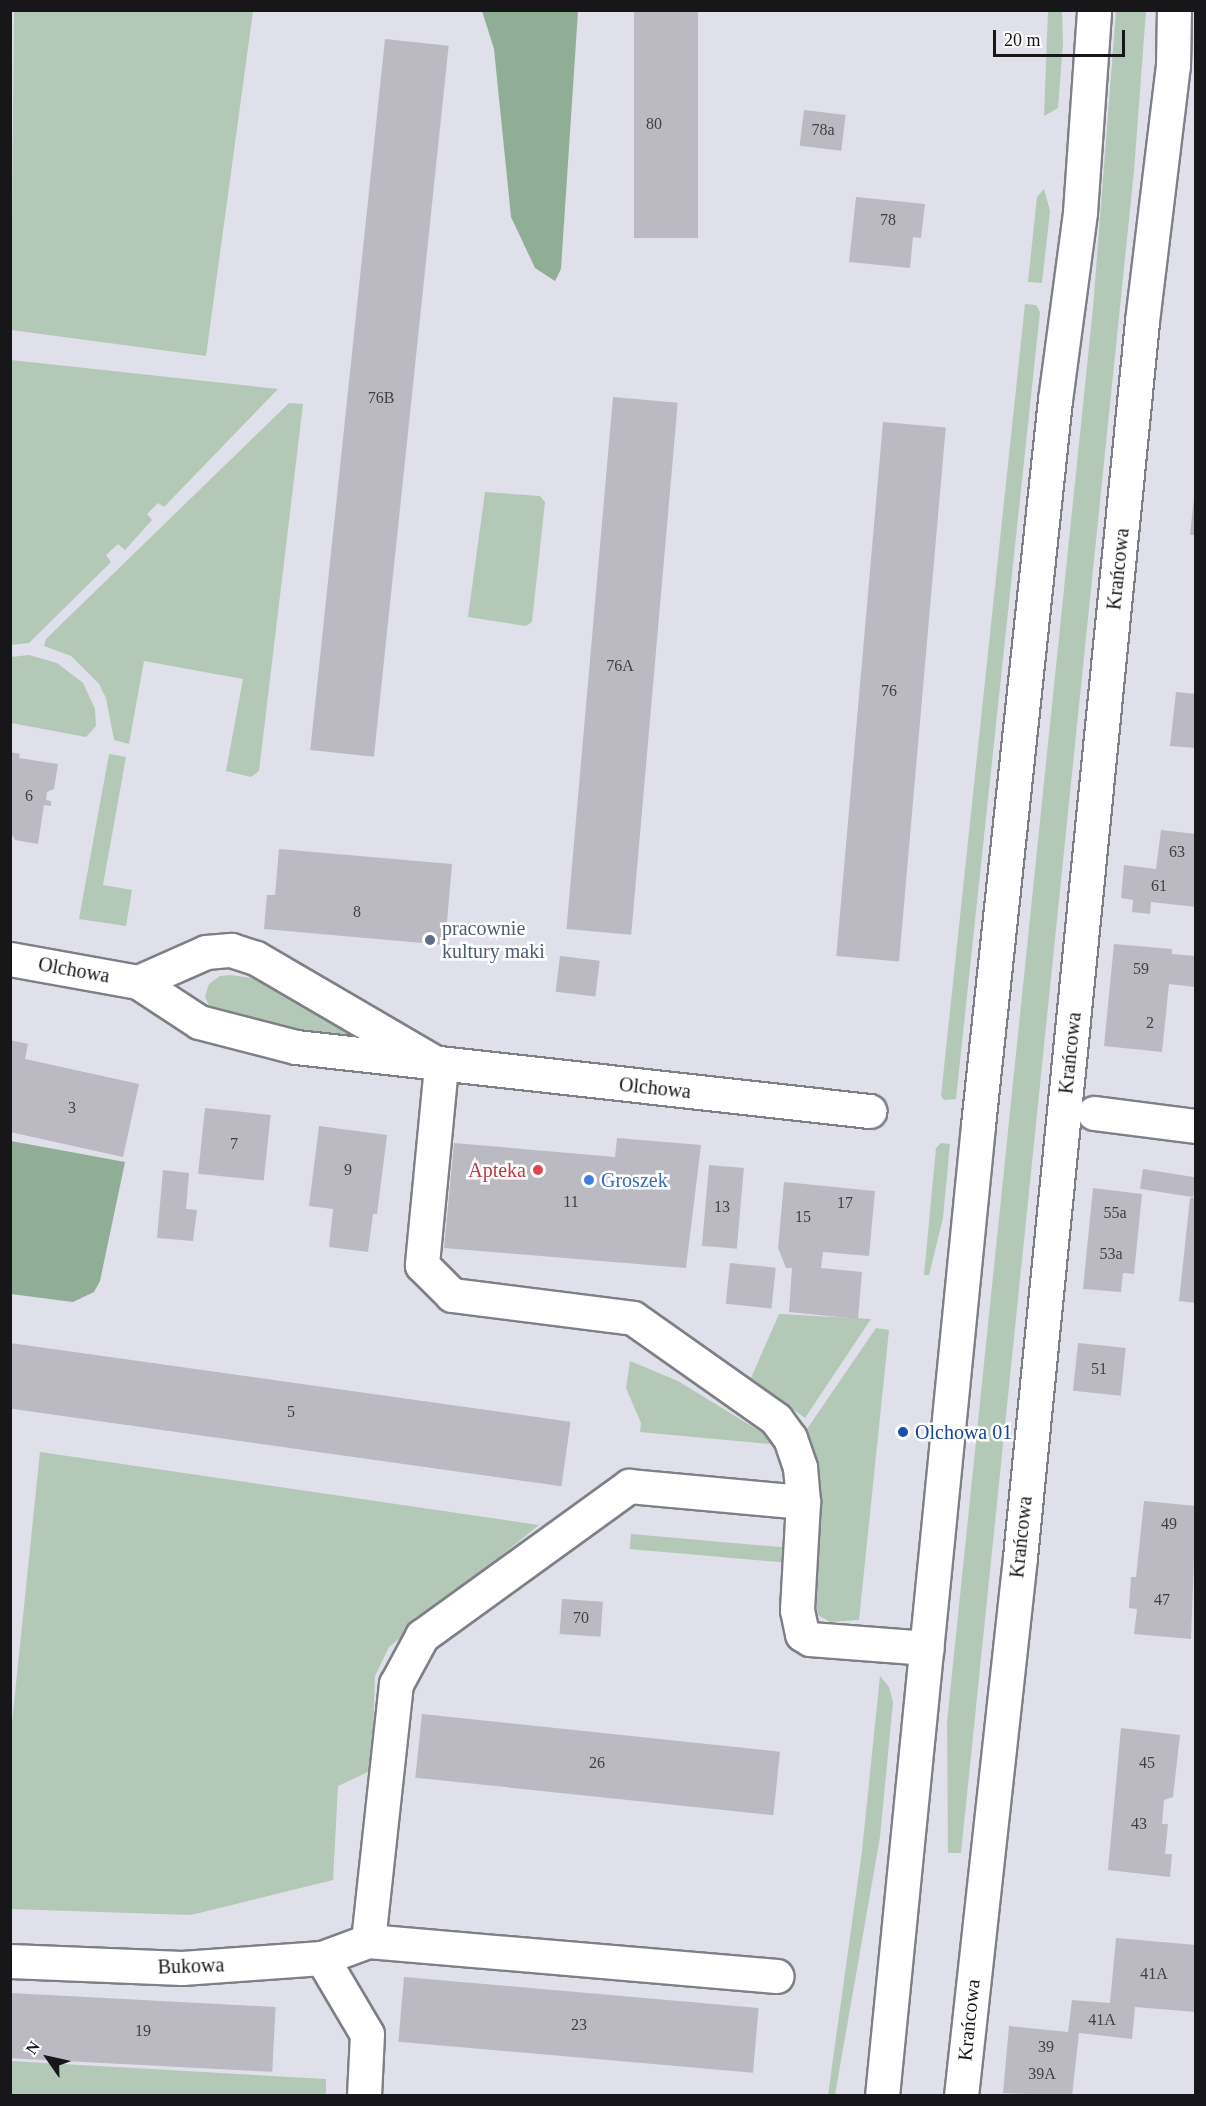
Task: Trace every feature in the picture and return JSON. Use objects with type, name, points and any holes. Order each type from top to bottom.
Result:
[{"type":"main road","points":[[882,2096],[978,1125],[1055,400],[1080,212],[1093,72],[1094,10]]},
{"type":"main road","name":"Krańcowa","points":[[961,2096],[1021,1545],[1142,321],[1173,66],[1174,10]]},
{"type":"main road","name":"Olchowa","points":[[138,982],[206,952],[231,950],[256,958],[441,1066]]},
{"type":"main road","name":"Olchowa","points":[[10,959],[138,982],[199,1022],[296,1047],[441,1066],[869,1111]]},
{"type":"main road","points":[[441,1066],[422,1265],[452,1295],[633,1318],[776,1419],[790,1438],[800,1467],[803,1502],[797,1610],[802,1634],[810,1639],[927,1648]]},
{"type":"main road","points":[[1094,1113],[1196,1126]]},
{"type":"main road","points":[[777,1976],[368,1941],[396,1684],[422,1636],[629,1486],[803,1502]]},
{"type":"main road","name":"Bukowa","points":[[10,1961],[182,1968],[322,1958],[368,1941]]},
{"type":"main road","points":[[322,1958],[367,2034],[364,2096]]},
{"type":"green space","points":[[14,10],[253,11],[206,356],[11,330]]},
{"type":"green space","points":[[482,11],[578,11],[561,269],[555,281],[535,268],[511,217],[494,49]]},
{"type":"green space","points":[[1048,11],[1062,11],[1063,43],[1058,108],[1044,116]]},
{"type":"green space","points":[[1116,11],[1146,11],[1134,171],[961,1853],[948,1853],[947,1722],[1093,308]]},
{"type":"green space","points":[[1044,189],[1050,211],[1042,283],[1028,282],[1037,197]]},
{"type":"green space","points":[[1025,304],[1036,305],[1040,312],[956,1099],[944,1100],[941,1096]]},
{"type":"green space","points":[[11,360],[278,389],[164,507],[158,503],[147,514],[152,520],[125,550],[118,544],[106,555],[111,562],[29,643],[11,645]]},
{"type":"green space","points":[[289,403],[303,404],[259,771],[251,777],[226,771],[243,679],[144,661],[129,744],[114,740],[106,698],[99,684],[71,656],[44,646],[46,639]]},
{"type":"green space","points":[[485,492],[540,496],[545,502],[532,622],[526,626],[468,617]]},
{"type":"green space","points":[[29,655],[57,663],[83,683],[95,709],[96,726],[86,737],[11,723],[11,657]]},
{"type":"green space","points":[[109,754],[126,757],[103,885],[132,890],[126,926],[79,919]]},
{"type":"green space","points":[[231,975],[257,979],[347,1025],[349,1040],[342,1043],[211,1009],[205,997],[209,984],[220,976]]},
{"type":"green space","points":[[11,1141],[125,1162],[100,1281],[94,1292],[73,1302],[11,1294]]},
{"type":"green space","points":[[941,1143],[950,1144],[943,1218],[929,1275],[924,1275],[936,1148]]},
{"type":"green space","points":[[779,1314],[871,1319],[805,1418],[751,1378]]},
{"type":"green space","points":[[876,1328],[889,1330],[859,1620],[830,1622],[818,1615],[817,1608],[818,1462],[807,1429]]},
{"type":"green space","points":[[630,1361],[678,1381],[771,1438],[770,1444],[640,1432],[641,1423],[626,1388]]},
{"type":"green space","points":[[40,1452],[539,1525],[389,1647],[375,1676],[372,1770],[338,1786],[333,1880],[191,1915],[11,1909],[11,1732]]},
{"type":"green space","points":[[631,1534],[783,1547],[782,1562],[630,1549]]},
{"type":"green space","points":[[880,1676],[889,1687],[893,1702],[880,1837],[835,2095],[828,2095],[862,1851]]},
{"type":"green space","points":[[10,2061],[326,2079],[326,2095],[11,2095]]},
{"type":"building","points":[[634,10],[698,10],[698,238],[634,238]]},
{"type":"building","points":[[385,39],[449,46],[374,757],[310,750]]},
{"type":"building","points":[[804,110],[846,115],[841,151],[800,146]]},
{"type":"building","points":[[856,197],[925,204],[921,238],[913,237],[910,268],[849,262]]},
{"type":"building","points":[[613,397],[678,403],[631,935],[566,929]]},
{"type":"building","points":[[883,422],[946,427],[899,961],[836,956]]},
{"type":"building","points":[[1194,497],[1196,497],[1196,535],[1190,535]]},
{"type":"building","points":[[1176,692],[1196,694],[1196,748],[1170,746]]},
{"type":"building","points":[[10,752],[20,754],[19,758],[58,764],[54,789],[47,792],[46,800],[51,801],[51,806],[44,805],[38,844],[15,840],[10,831]]},
{"type":"building","points":[[1161,830],[1196,834],[1196,907],[1151,902],[1150,914],[1132,912],[1133,900],[1121,898],[1124,865],[1156,869]]},
{"type":"building","points":[[279,849],[452,864],[445,945],[264,929],[267,895],[275,895]]},
{"type":"building","points":[[1114,944],[1172,949],[1172,954],[1196,956],[1195,987],[1169,984],[1162,1052],[1104,1046]]},
{"type":"building","points":[[560,956],[600,961],[595,997],[556,992]]},
{"type":"building","points":[[10,1040],[28,1044],[25,1059],[139,1084],[123,1157],[10,1132]]},
{"type":"building","points":[[205,1108],[271,1115],[264,1181],[198,1174]]},
{"type":"building","points":[[319,1126],[387,1135],[377,1214],[373,1214],[368,1252],[329,1247],[333,1209],[309,1206]]},
{"type":"building","points":[[617,1138],[701,1145],[686,1268],[444,1248],[454,1143],[615,1157]]},
{"type":"building","points":[[709,1165],[744,1168],[737,1249],[702,1246]]},
{"type":"building","points":[[1143,1169],[1196,1177],[1193,1197],[1140,1189]]},
{"type":"building","points":[[163,1170],[189,1173],[186,1209],[197,1210],[193,1241],[157,1238]]},
{"type":"building","points":[[784,1182],[875,1191],[869,1256],[823,1252],[821,1268],[862,1272],[858,1319],[789,1312],[792,1268],[786,1268],[778,1248]]},
{"type":"building","points":[[1093,1188],[1142,1194],[1134,1274],[1123,1273],[1121,1292],[1083,1289]]},
{"type":"building","points":[[1190,1198],[1196,1198],[1196,1303],[1179,1301]]},
{"type":"building","points":[[730,1263],[776,1268],[771,1309],[726,1304]]},
{"type":"building","points":[[10,1343],[570,1422],[561,1486],[10,1409]]},
{"type":"building","points":[[1078,1343],[1126,1348],[1121,1396],[1073,1391]]},
{"type":"building","points":[[1144,1501],[1196,1506],[1191,1639],[1134,1634],[1137,1609],[1129,1608],[1131,1577],[1136,1577]]},
{"type":"building","points":[[562,1599],[603,1602],[600,1637],[560,1634]]},
{"type":"building","points":[[422,1714],[780,1752],[773,1815],[415,1778]]},
{"type":"building","points":[[1121,1728],[1180,1735],[1173,1797],[1164,1800],[1162,1824],[1168,1824],[1165,1854],[1172,1854],[1170,1877],[1108,1870]]},
{"type":"building","points":[[1116,1938],[1196,1945],[1196,2012],[1135,2007],[1132,2039],[1079,2033],[1072,2096],[1003,2093],[1009,2026],[1068,2032],[1072,2000],[1110,2003]]},
{"type":"building","points":[[404,1977],[759,2008],[753,2073],[398,2042]]},
{"type":"building","points":[[10,1993],[276,2007],[272,2072],[10,2058]]},
{"type":"place","name":"pracownie kultury maki","points":[[430,940]]},
{"type":"place","name":"Apteka","points":[[538,1170]]},
{"type":"place","name":"Groszek","points":[[589,1180]]},
{"type":"place","name":"Olchowa 01","points":[[903,1432]]}]
